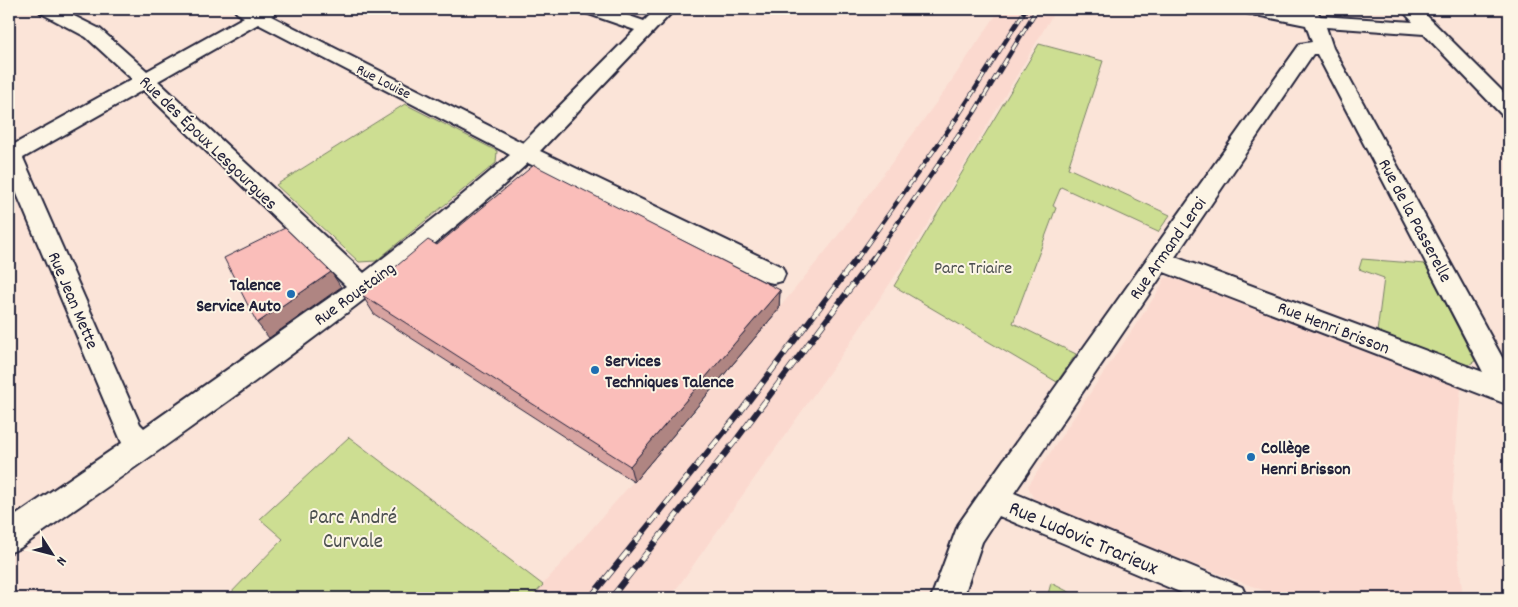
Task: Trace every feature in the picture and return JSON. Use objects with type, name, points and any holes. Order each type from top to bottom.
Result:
[{"type":"street","name":"Rue des Époux Lesgourgues","points":[[47,9],[93,33],[352,277],[364,286]]},
{"type":"street","points":[[592,9],[647,28]]},
{"type":"street","name":"Rue Roustaing","points":[[9,538],[364,286],[452,216],[526,152],[590,89],[666,9]]},
{"type":"street","points":[[1252,9],[1429,30]]},
{"type":"street","points":[[1410,9],[1509,110]]},
{"type":"street","points":[[10,155],[145,80],[257,11]]},
{"type":"street","name":"Rue Louise","points":[[257,11],[526,152],[773,274]]},
{"type":"street","points":[[1310,15],[1324,48]]},
{"type":"street","name":"Rue Armand Leroi","points":[[947,598],[969,535],[993,499],[1307,48],[1324,48]]},
{"type":"street","name":"Rue de la Passerelle","points":[[1324,48],[1508,393]]},
{"type":"street","name":"Rue Jean Mette","points":[[10,155],[130,432],[141,446]]},
{"type":"street","name":"Rue Henri Brisson","points":[[1158,260],[1508,393]]},
{"type":"street","name":"Rue Ludovic Trarieux","points":[[993,499],[1231,598]]},
{"type":"shaded area","points":[[1000,9],[1056,9],[903,264],[850,343],[670,598],[531,598],[697,409],[833,242],[944,92]]},
{"type":"shaded area","name":"Collège Henri Brisson","points":[[1175,277],[1461,387],[1452,502],[1463,598],[1284,598],[1140,544],[1033,498],[1028,486],[1157,293],[1165,278]]},
{"type":"green space","name":"Parc Triaire","points":[[1039,44],[1103,61],[1068,168],[1170,215],[1158,232],[1061,187],[1053,206],[1056,208],[1013,323],[1076,354],[1057,382],[894,286]]},
{"type":"green space","points":[[405,104],[497,151],[496,163],[376,261],[359,262],[276,185]]},
{"type":"green space","points":[[1362,259],[1425,264],[1475,361],[1467,366],[1377,332],[1384,278],[1359,269]]},
{"type":"green space","name":"Parc André Curvale","points":[[349,437],[543,585],[531,598],[226,598],[283,539],[260,519]]},
{"type":"green space","points":[[1051,583],[1081,598],[1047,598]]},
{"type":"building","name":"Services Techniques Talence","points":[[534,165],[780,290],[630,466],[362,295],[428,240],[437,245]]},
{"type":"building","name":"Talence Service Auto","points":[[285,228],[331,272],[257,323],[224,258]]},
{"type":"railway","points":[[856,260],[956,119],[1026,9]]},
{"type":"railway","points":[[872,260],[974,113],[1037,9]]},
{"type":"railway","points":[[590,598],[741,411],[857,258]]},
{"type":"railway","points":[[611,598],[736,440],[873,258]]},
{"type":"place","name":"Talence Service Auto","points":[[291,294]]},
{"type":"place","name":"Services Techniques Talence","points":[[595,370]]},
{"type":"place","name":"Collège Henri Brisson","points":[[1251,457]]}]
